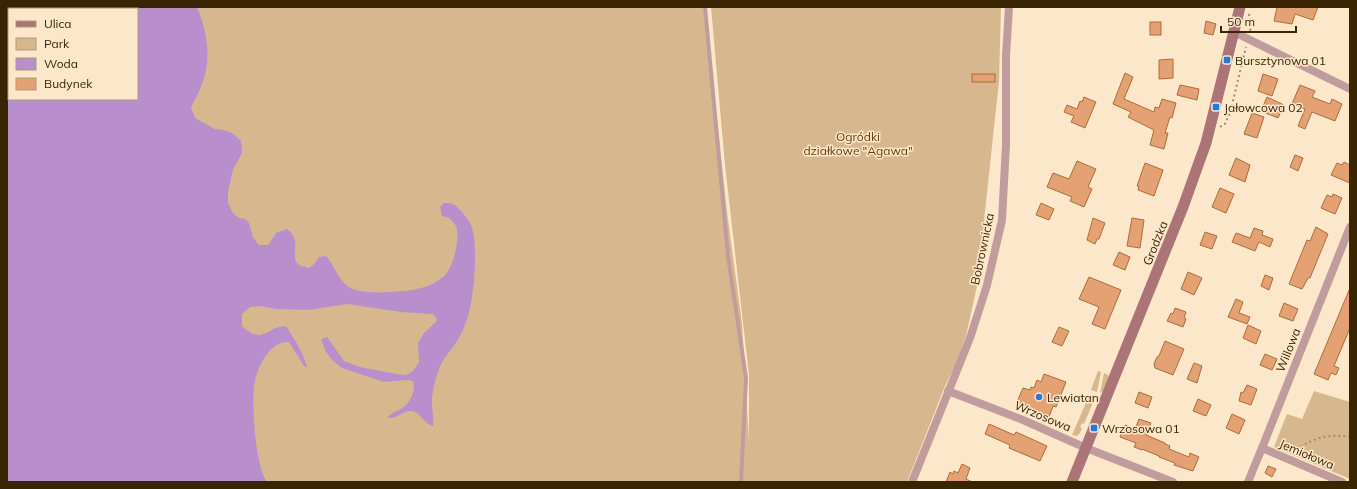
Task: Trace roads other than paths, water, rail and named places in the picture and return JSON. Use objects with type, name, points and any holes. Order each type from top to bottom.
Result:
[{"type":"street","name":"Bobrownicka","points":[[912,482],[970,338],[988,285],[1002,220],[1006,145],[1006,56],[1009,7]]},
{"type":"street","name":"Grodzka","points":[[1072,482],[1197,169],[1216,107],[1240,7]]},
{"type":"street","points":[[1234,32],[1350,89]]},
{"type":"street","name":"Willowa","points":[[1248,482],[1350,229]]},
{"type":"street","name":"Wrzosowa","points":[[948,391],[1023,420],[1086,448],[1173,482]]},
{"type":"street","name":"Jemiołowa","points":[[1262,448],[1342,482]]},
{"type":"lane","points":[[706,7],[728,256],[746,378],[741,482]]},
{"type":"water","points":[[7,7],[197,7],[206,36],[207,65],[200,90],[191,107],[195,118],[215,129],[232,133],[241,141],[242,153],[233,170],[228,191],[228,203],[233,213],[239,218],[245,219],[249,223],[253,237],[259,245],[268,245],[276,233],[287,229],[292,234],[294,239],[295,257],[299,265],[309,268],[319,257],[326,256],[345,284],[355,290],[364,292],[395,292],[421,288],[433,284],[447,273],[453,260],[457,245],[456,226],[450,219],[442,216],[440,207],[444,203],[453,204],[461,211],[470,223],[475,246],[475,259],[473,288],[469,313],[462,332],[455,345],[439,368],[432,398],[433,426],[413,411],[388,418],[392,413],[404,407],[410,400],[414,389],[413,381],[406,380],[384,382],[342,368],[332,360],[326,352],[321,339],[327,337],[344,361],[360,367],[406,375],[413,371],[419,362],[418,343],[424,333],[437,321],[436,317],[432,314],[401,312],[347,304],[308,310],[276,309],[260,306],[250,307],[242,314],[242,326],[249,332],[255,334],[265,334],[274,329],[286,326],[301,350],[307,367],[304,366],[289,342],[282,343],[275,346],[265,357],[255,379],[253,396],[255,436],[263,474],[267,482],[7,482]]},
{"type":"place","name":"Bursztynowa 01","points":[[1227,60]]},
{"type":"place","name":"Jałowcowa 02","points":[[1216,107]]},
{"type":"place","name":"Lewiatan","points":[[1039,397]]},
{"type":"place","name":"Wrzosowa 01","points":[[1094,428]]},
{"type":"park label","name":"Ogródki działkowe \"Agawa\"","points":[[858,143]]}]
